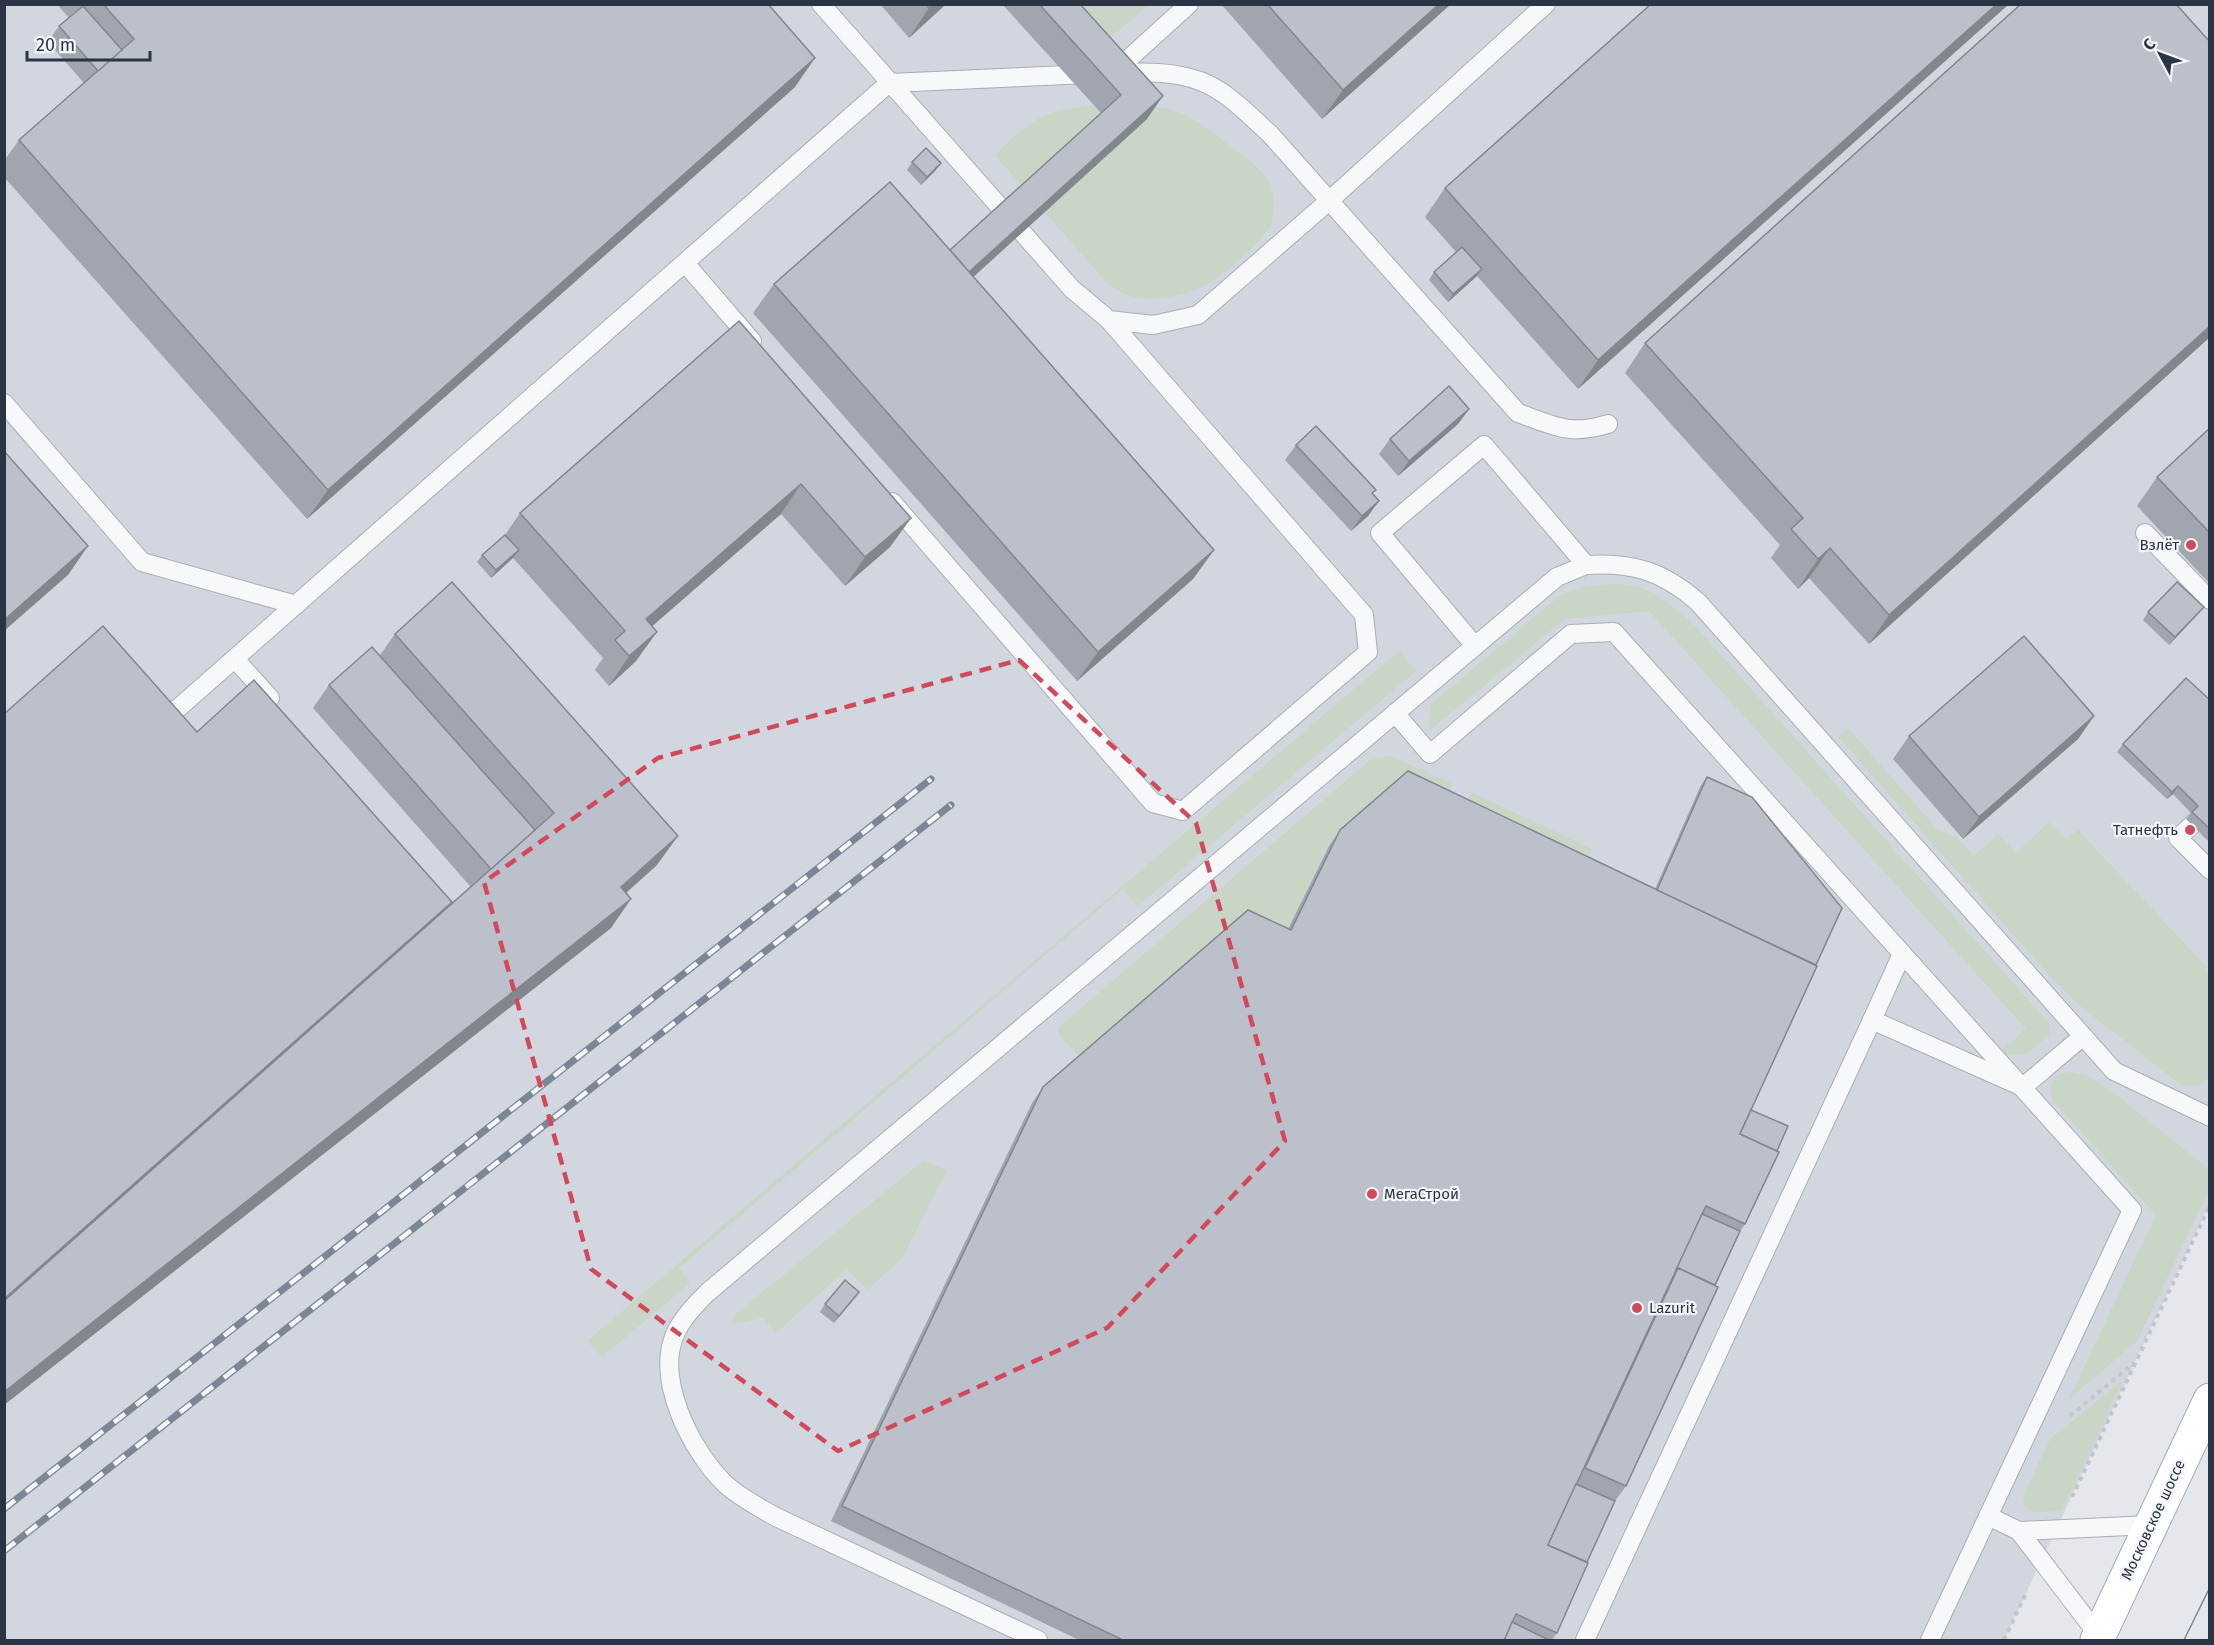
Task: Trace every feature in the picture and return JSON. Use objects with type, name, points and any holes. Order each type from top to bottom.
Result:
[{"type":"main road","name":"Московское шоссе","points":[[2098,1638],[2210,1400]]},
{"type":"lane","points":[[821,4],[1072,289],[1109,320],[1364,615],[1368,652],[1183,811],[1153,803],[880,488]]},
{"type":"lane","points":[[1113,73],[1189,4]]},
{"type":"lane","points":[[1109,320],[1153,326],[1198,315],[1330,200],[1546,4]]},
{"type":"lane","points":[[159,726],[889,83],[1153,71],[1200,81],[1228,97],[1270,134],[1518,413],[1575,431],[1608,424]]},
{"type":"lane","points":[[685,262],[763,353]]},
{"type":"lane","points":[[4,403],[142,562],[296,605]]},
{"type":"lane","points":[[1475,646],[1380,533],[1484,445],[1586,566]]},
{"type":"lane","points":[[2145,533],[2210,600]]},
{"type":"lane","points":[[1038,1641],[774,1516],[745,1500],[726,1484],[706,1464],[672,1394],[669,1362],[675,1333],[691,1308],[708,1292],[1557,577],[1586,566],[1610,564],[1633,566],[1650,571],[1683,589],[1698,602],[2114,1071],[2210,1116]]},
{"type":"lane","points":[[1395,713],[1430,754],[1571,634],[1614,632],[2132,1209],[1930,1641]]},
{"type":"lane","points":[[235,659],[281,711]]},
{"type":"lane","points":[[2210,807],[2178,838],[2210,870]]},
{"type":"lane","points":[[1585,1641],[1902,954]]},
{"type":"lane","points":[[1872,1020],[2023,1087]]},
{"type":"lane","points":[[2023,1087],[2082,1037]]},
{"type":"lane","points":[[1988,1516],[2019,1531],[2098,1638]]},
{"type":"lane","points":[[2019,1531],[2151,1525]]},
{"type":"path","points":[[2056,1530],[2210,1205]]},
{"type":"path","points":[[2032,1423],[2052,1432],[2136,1360]]},
{"type":"path","points":[[2004,1641],[2042,1560]]},
{"type":"highlighted area","points":[[1019,660],[1196,823],[1285,1141],[1107,1328],[838,1451],[591,1269],[484,882],[658,758]]},
{"type":"shaded area","points":[[5,5],[2209,5],[2209,1205],[2004,1640],[5,1640]]},
{"type":"green space","points":[[1061,5],[1148,5],[1098,49]]},
{"type":"green space","points":[[1140,104],[1178,112],[1207,128],[1261,171],[1271,186],[1274,204],[1270,227],[1239,260],[1202,287],[1162,298],[1143,299],[1132,296],[1107,283],[995,155],[1026,127],[1055,112],[1083,106]]},
{"type":"green space","points":[[1610,584],[1631,585],[1651,592],[1667,602],[1696,627],[2049,1023],[2050,1033],[2039,1044],[2024,1054],[2002,1055],[2000,1052],[2026,1029],[1649,611],[1565,619],[1428,732],[1431,704],[1558,597],[1571,591]]},
{"type":"green space","points":[[1399,651],[1416,671],[1138,906],[1123,889],[679,1268],[690,1283],[602,1357],[587,1341]]},
{"type":"green space","points":[[1848,728],[1938,830],[1957,837],[1974,856],[1998,834],[2016,853],[2049,822],[2066,839],[2078,830],[2202,962],[2209,974],[2210,1075],[2207,1079],[2197,1085],[2180,1084],[2080,1006],[2050,976],[1838,737]]},
{"type":"green space","points":[[1390,756],[1453,784],[1443,806],[1397,785],[1328,845],[1287,929],[1245,910],[1237,924],[1080,1058],[1060,1036],[1058,1029],[1060,1026],[1370,760]]},
{"type":"green space","points":[[1471,792],[1592,849],[1582,871],[1461,814]]},
{"type":"green space","points":[[2068,1072],[2086,1076],[2105,1086],[2210,1170],[2209,1191],[2137,1341],[2069,1399],[2156,1215],[2053,1101],[2051,1086],[2055,1078]]},
{"type":"green space","points":[[923,1161],[947,1170],[902,1258],[867,1290],[847,1269],[776,1333],[763,1318],[733,1324],[732,1317]]},
{"type":"green space","points":[[2123,1380],[2062,1511],[2035,1512],[2026,1508],[2023,1502],[2025,1492],[2050,1439]]},
{"type":"building","points":[[103,4],[768,4],[815,58],[328,490],[19,140],[134,39]]},
{"type":"building","points":[[1039,4],[1080,4],[1163,96],[969,272],[950,250],[1121,95]]},
{"type":"building","points":[[1267,4],[1439,4],[1343,90]]},
{"type":"building","points":[[1651,4],[1997,4],[1598,360],[1445,188]]},
{"type":"building","points":[[2021,4],[2176,4],[2210,42],[2210,326],[1889,615],[1830,548],[1818,559],[1791,529],[1803,518],[1645,343]]},
{"type":"building","points":[[83,6],[122,50],[98,71],[59,26]]},
{"type":"building","points":[[926,148],[941,163],[927,177],[912,162]]},
{"type":"building","points":[[890,182],[1214,550],[1098,652],[774,284]]},
{"type":"building","points":[[1462,247],[1482,269],[1453,294],[1434,272]]},
{"type":"building","points":[[739,321],[911,518],[865,557],[801,484],[646,619],[657,632],[629,656],[615,640],[625,631],[520,513]]},
{"type":"building","points":[[1449,386],[1469,409],[1409,461],[1390,439]]},
{"type":"building","points":[[1316,426],[1376,490],[1372,493],[1379,501],[1362,516],[1296,445]]},
{"type":"building","points":[[2210,428],[2210,533],[2157,477]]},
{"type":"building","points":[[4,451],[88,546],[4,620]]},
{"type":"building","points":[[505,535],[519,550],[496,570],[482,555]]},
{"type":"building","points":[[452,582],[678,836],[621,887],[631,899],[4,1392],[4,1301],[554,813],[395,634]]},
{"type":"building","points":[[2177,582],[2204,607],[2175,637],[2148,612]]},
{"type":"building","points":[[103,626],[197,732],[254,680],[452,902],[4,1299],[4,714]]},
{"type":"building","points":[[2024,636],[2094,716],[1979,817],[1909,736]]},
{"type":"building","points":[[372,647],[535,830],[491,869],[329,685]]},
{"type":"building","points":[[2186,678],[2210,700],[2210,829],[2192,812],[2198,806],[2178,786],[2172,792],[2123,744]]},
{"type":"building","name":"МегаСтрой","points":[[1408,771],[1817,966],[1740,1134],[1779,1152],[1745,1224],[1706,1206],[1548,1545],[1588,1563],[1557,1633],[1516,1614],[1504,1641],[1125,1641],[842,1506],[1043,1087],[1248,910],[1291,930],[1340,830]]},
{"type":"building","points":[[1707,777],[1752,797],[1842,908],[1816,965],[1657,890]]},
{"type":"building","points":[[1751,1110],[1788,1126],[1777,1151],[1740,1134]]},
{"type":"building","points":[[1702,1214],[1740,1231],[1715,1285],[1678,1268],[1675,1272]]},
{"type":"building","points":[[1678,1268],[1718,1287],[1626,1486],[1585,1468]]},
{"type":"building","points":[[845,1280],[859,1292],[839,1316],[825,1304]]},
{"type":"building","points":[[1576,1484],[1615,1501],[1587,1562],[1548,1545]]},
{"type":"building","points":[[1512,1622],[1551,1641],[1504,1641]]},
{"type":"tram line","points":[[2184,1640],[2210,1587]]},
{"type":"railway","points":[[4,1509],[931,779]]},
{"type":"railway","points":[[4,1551],[951,805]]},
{"type":"place","name":"Взлёт","points":[[2191,545]]},
{"type":"place","name":"Татнефть","points":[[2190,830]]},
{"type":"place","name":"МегаСтрой","points":[[1372,1194]]},
{"type":"place","name":"Lazurit","points":[[1637,1308]]}]
